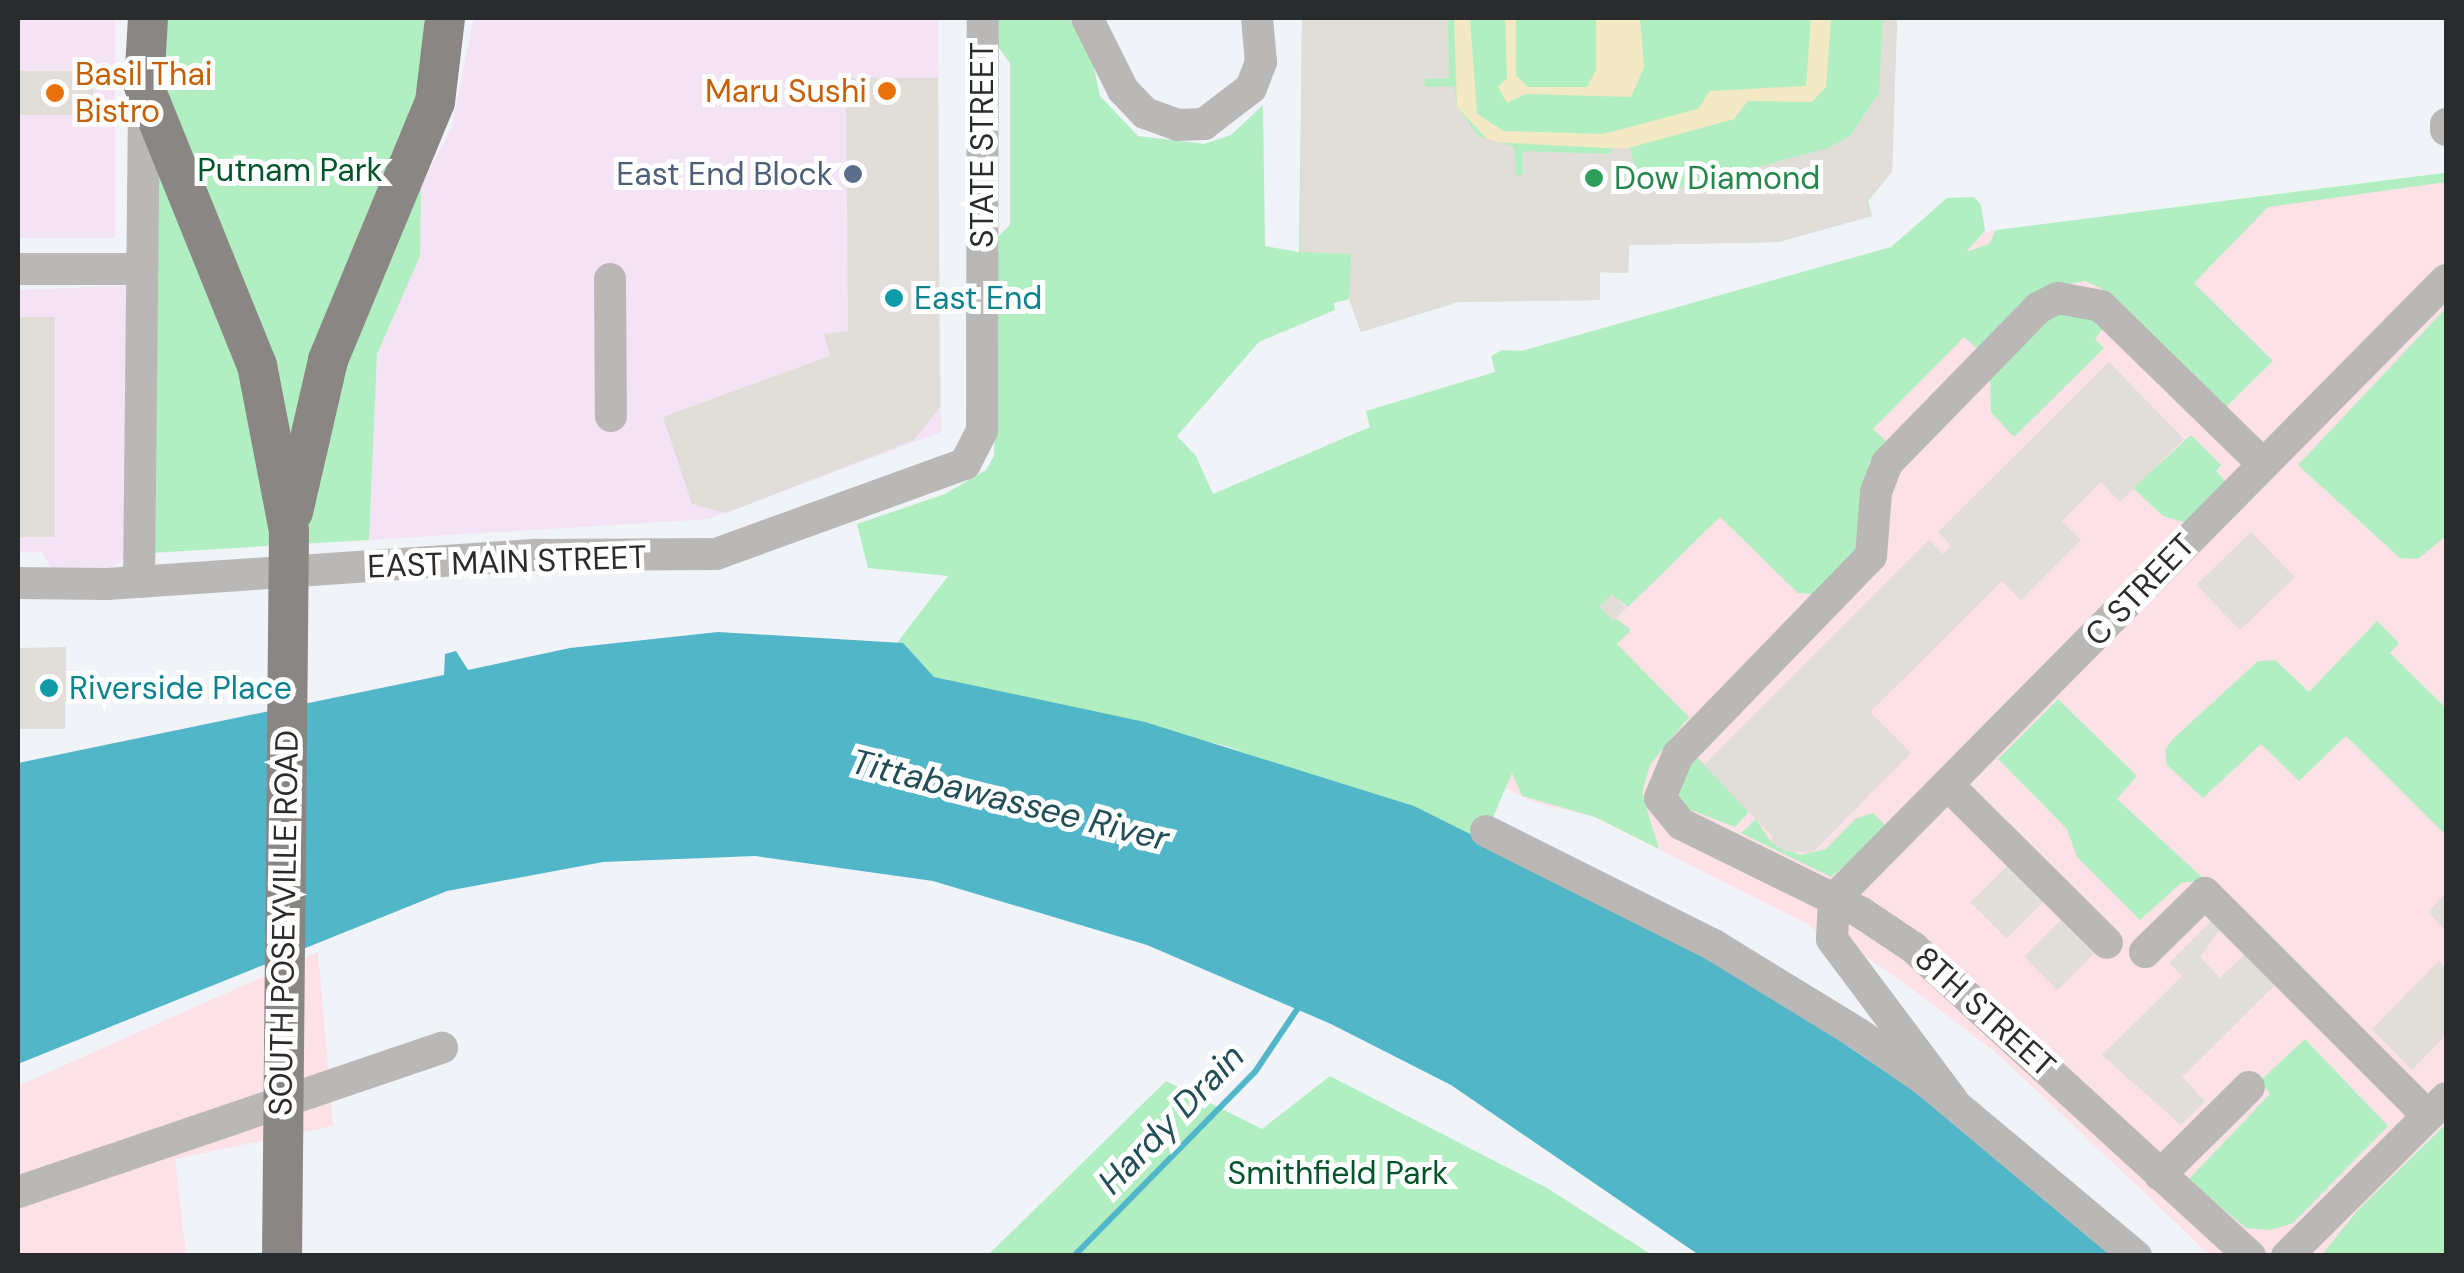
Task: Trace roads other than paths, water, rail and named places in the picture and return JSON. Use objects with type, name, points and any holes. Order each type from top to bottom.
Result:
[{"type":"main road","points":[[148,18],[144,86],[257,365],[289,531]]},
{"type":"main road","points":[[289,531],[328,360],[435,102],[445,18]]},
{"type":"main road","name":"SOUTH POSEYVILLE ROAD","points":[[282,1256],[289,531]]},
{"type":"street","name":"STATE STREET","points":[[976,453],[982,431],[983,18]]},
{"type":"street","points":[[1087,18],[1123,90],[1146,113],[1178,125],[1204,124],[1251,88],[1261,62],[1257,18]]},
{"type":"street","points":[[139,582],[139,269],[144,86]]},
{"type":"street","points":[[18,269],[139,269]]},
{"type":"street","points":[[610,280],[611,416]]},
{"type":"street","name":"C STREET","points":[[1834,899],[2446,280]]},
{"type":"street","name":"8TH STREET","points":[[2250,1256],[1948,976],[1834,899],[1681,824],[1660,798],[1678,755],[1854,579],[1872,556],[1876,492],[1887,463],[2038,308],[2058,298],[2101,306],[2263,464]]},
{"type":"street","name":"EAST MAIN STREET","points":[[18,584],[139,582],[536,555],[716,554],[965,464],[976,453]]},
{"type":"street","points":[[1948,785],[2107,943]]},
{"type":"street","points":[[1486,832],[1746,963],[1952,1101],[2136,1256]]},
{"type":"street","points":[[2145,952],[2205,892],[2437,1107],[2287,1256]]},
{"type":"street","points":[[1834,899],[1832,938],[1952,1101]]},
{"type":"street","points":[[18,1192],[442,1048]]},
{"type":"street","points":[[2160,1175],[2249,1087]]},
{"type":"water","name":"Tittabawassee River","points":[[718,632],[903,643],[934,677],[1145,722],[1414,806],[1718,958],[1914,1091],[2110,1255],[1699,1255],[1451,1085],[1331,1024],[1147,945],[933,881],[755,856],[603,862],[447,891],[18,1064],[18,763],[444,675],[445,654],[456,651],[468,670],[570,648]]},
{"type":"waterway","name":"Hardy Drain","points":[[1074,1256],[1255,1072],[1300,1005]]},
{"type":"place","name":"Maru Sushi","points":[[887,91]]},
{"type":"place","name":"Basil Thai Bistro","points":[[55,93]]},
{"type":"place","name":"East End Block","points":[[853,174]]},
{"type":"place","name":"Dow Diamond","points":[[1594,178]]},
{"type":"place","name":"East End","points":[[894,298]]},
{"type":"place","name":"Riverside Place","points":[[49,688]]},
{"type":"park label","name":"Putnam Park","points":[[290,170]]},
{"type":"park label","name":"Smithfield Park","points":[[1338,1173]]}]
